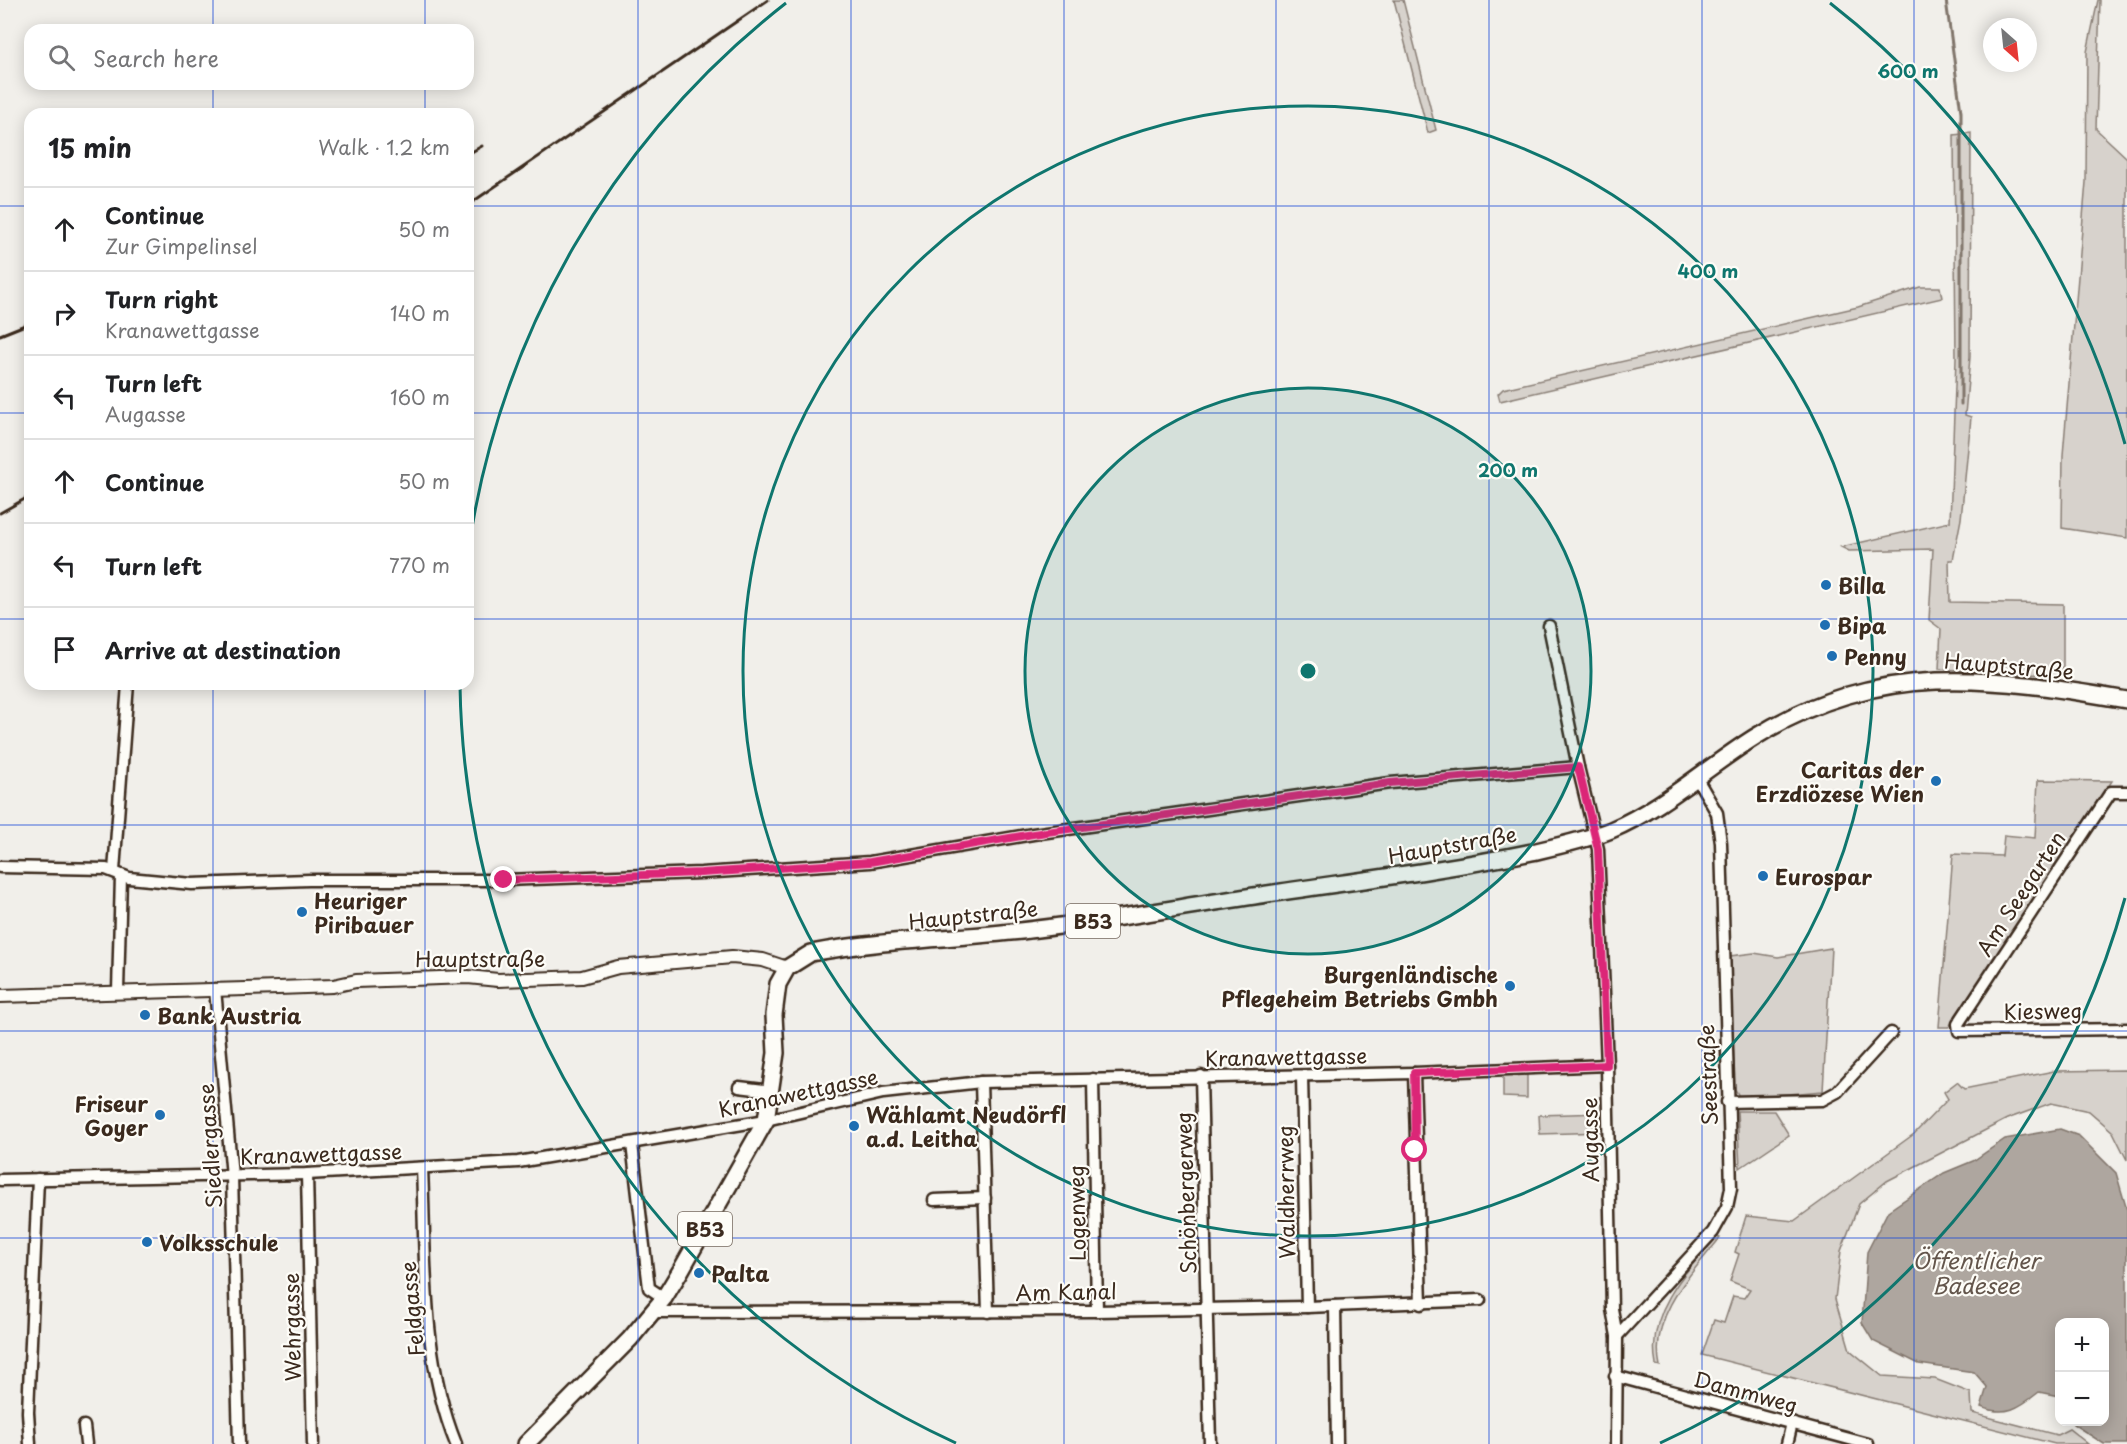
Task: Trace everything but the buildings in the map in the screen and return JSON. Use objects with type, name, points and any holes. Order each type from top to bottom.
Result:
[{"type":"main road","name":"Hauptstraße","points":[[788,968],[812,953],[828,950],[1076,923],[1502,858],[1594,835],[1624,823],[1758,735],[1803,712],[1844,696],[1890,685],[1931,679],[1972,679],[2020,683],[2127,700]]},
{"type":"main road","name":"B53","points":[[526,1444],[630,1339],[664,1298],[751,1150],[766,1120],[772,1091],[776,1053],[775,999],[782,976],[788,968]]},
{"type":"street","name":"Augasse","points":[[1549,626],[1578,767],[1598,849],[1607,1065],[1612,1309],[1617,1336],[1616,1444]]},
{"type":"street","points":[[118,991],[118,873],[128,690]]},
{"type":"street","points":[[0,867],[118,873],[192,884],[309,880],[504,880],[701,873],[870,862],[1033,834],[1390,783],[1578,767]]},
{"type":"street","name":"Seestraße","points":[[1617,1336],[1713,1232],[1727,1207],[1731,1188],[1721,843],[1717,813],[1696,777]]},
{"type":"street","name":"Am Seegarten","points":[[1959,1031],[1958,1024],[2111,792],[2127,792]]},
{"type":"street","name":"Hauptstraße","points":[[0,996],[333,986],[356,981],[440,978],[498,980],[582,977],[618,967],[732,957],[763,960],[788,968]]},
{"type":"street","name":"Siedlergasse","points":[[215,989],[232,1176],[239,1444]]},
{"type":"street","name":"Kiesweg","points":[[1959,1031],[2127,1029]]},
{"type":"street","points":[[1727,1102],[1822,1100],[1837,1092],[1891,1033]]},
{"type":"street","name":"Kranawettgasse","points":[[0,1180],[307,1174],[518,1162],[766,1120],[883,1093],[981,1082],[1414,1073],[1607,1065]]},
{"type":"street","points":[[1414,1073],[1421,1304]]},
{"type":"street","name":"Schönbergerweg","points":[[1201,1076],[1210,1444]]},
{"type":"street","name":"Waldherrweg","points":[[1302,1076],[1307,1307]]},
{"type":"street","name":"Logenweg","points":[[1093,1079],[1097,1311]]},
{"type":"street","points":[[981,1082],[988,1312]]},
{"type":"street","points":[[739,1087],[772,1091]]},
{"type":"street","points":[[632,1144],[649,1288],[664,1298]]},
{"type":"street","name":"Feldgasse","points":[[422,1168],[430,1326],[442,1410],[456,1444]]},
{"type":"street","name":"Wehrgasse","points":[[307,1174],[313,1444]]},
{"type":"street","points":[[30,1444],[28,1412],[38,1179]]},
{"type":"street","points":[[934,1200],[985,1198]]},
{"type":"street","name":"Am Kanal","points":[[653,1312],[1097,1311],[1421,1304],[1480,1300]]},
{"type":"street","points":[[1335,1306],[1337,1444]]},
{"type":"street","name":"Dammweg","points":[[1615,1376],[1868,1444]]},
{"type":"street","points":[[1787,1444],[1792,1423]]},
{"type":"street","points":[[84,1426],[86,1444]]},
{"type":"shaded area","points":[[1394,0],[1403,0],[1436,130],[1428,133]]},
{"type":"shaded area","points":[[2098,0],[2100,0],[2096,129],[2127,158],[2127,538],[2062,528],[2063,455],[2086,182],[2087,52]]},
{"type":"shaded area","points":[[1971,133],[1970,357],[1965,415],[1971,417],[1961,519],[1953,560],[1949,560],[1950,602],[2063,604],[2063,676],[1939,669],[1941,629],[1929,620],[1933,549],[1849,551],[1841,547],[1950,522],[1956,359],[1954,135]]},
{"type":"shaded area","points":[[1920,287],[1940,287],[1942,298],[1500,401],[1498,394],[1503,389],[1858,307]]},
{"type":"shaded area","points":[[2038,780],[2112,781],[1949,1027],[1939,1027],[1953,854],[2002,856],[2004,835],[2035,838]]},
{"type":"shaded area","points":[[1831,948],[1823,1091],[1740,1098],[1735,1089],[1730,956],[1754,953],[1778,957]]},
{"type":"shaded area","points":[[2127,1070],[2127,1160],[2113,1132],[2089,1111],[2051,1103],[2007,1119],[1887,1181],[1859,1204],[1841,1251],[1835,1299],[1850,1350],[1882,1376],[1935,1379],[1971,1393],[1972,1413],[2057,1435],[2069,1429],[2088,1444],[2055,1444],[1702,1355],[1714,1320],[1724,1323],[1733,1296],[1744,1298],[1750,1289],[1730,1281],[1739,1254],[1735,1252],[1746,1216],[1794,1221],[1914,1134],[1948,1099],[1944,1092],[1957,1082],[1964,1089],[2054,1071]]},
{"type":"shaded area","points":[[1527,1073],[1527,1098],[1503,1097],[1503,1074]]},
{"type":"shaded area","points":[[1737,1111],[1774,1111],[1789,1135],[1740,1168]]},
{"type":"shaded area","points":[[1603,1113],[1603,1132],[1540,1134],[1539,1115]]},
{"type":"shaded area","points":[[1717,1237],[1720,1238],[1685,1281],[1667,1313],[1658,1348],[1660,1366],[1656,1365],[1654,1346],[1662,1311],[1670,1295],[1692,1265]]},
{"type":"water","name":"Öffentlicher Badesee","points":[[2060,1129],[2079,1136],[2116,1173],[2127,1210],[2127,1444],[2104,1444],[2076,1426],[2109,1426],[2109,1318],[2055,1318],[2055,1395],[2039,1392],[2018,1406],[2005,1411],[1981,1407],[1987,1387],[1974,1372],[1919,1364],[1873,1341],[1862,1323],[1867,1252],[1888,1211],[1944,1173],[1973,1161],[2005,1139]]},
{"type":"waterway","points":[[1946,0],[1961,112],[1961,404]]},
{"type":"railway","points":[[474,201],[768,0]]},
{"type":"railway","points":[[474,151],[482,146]]},
{"type":"railway","points":[[0,335],[24,325]]},
{"type":"railway","points":[[0,513],[24,499]]},
{"type":"place","name":"Billa","points":[[1826,585]]},
{"type":"place","name":"Bipa","points":[[1825,625]]},
{"type":"place","name":"Penny","points":[[1832,656]]},
{"type":"place","name":"Caritas der Erzdiözese Wien","points":[[1936,781]]},
{"type":"place","name":"Eurospar","points":[[1763,876]]},
{"type":"place","name":"Heuriger Piribauer","points":[[302,912]]},
{"type":"place","name":"Burgenländische Pflegeheim Betriebs Gmbh","points":[[1510,986]]},
{"type":"place","name":"Bank Austria","points":[[145,1015]]},
{"type":"place","name":"Friseur Goyer","points":[[160,1115]]},
{"type":"place","name":"Wählamt Neudörfl a.d. Leitha","points":[[854,1126]]},
{"type":"place","name":"Volksschule","points":[[147,1242]]},
{"type":"place","name":"Palta","points":[[699,1273]]},
{"type":"route","points":[[504,880],[701,873],[870,862],[1033,834],[1390,783],[1578,767],[1598,849],[1607,1065],[1526,1066],[1414,1073],[1415,1150]]}]
